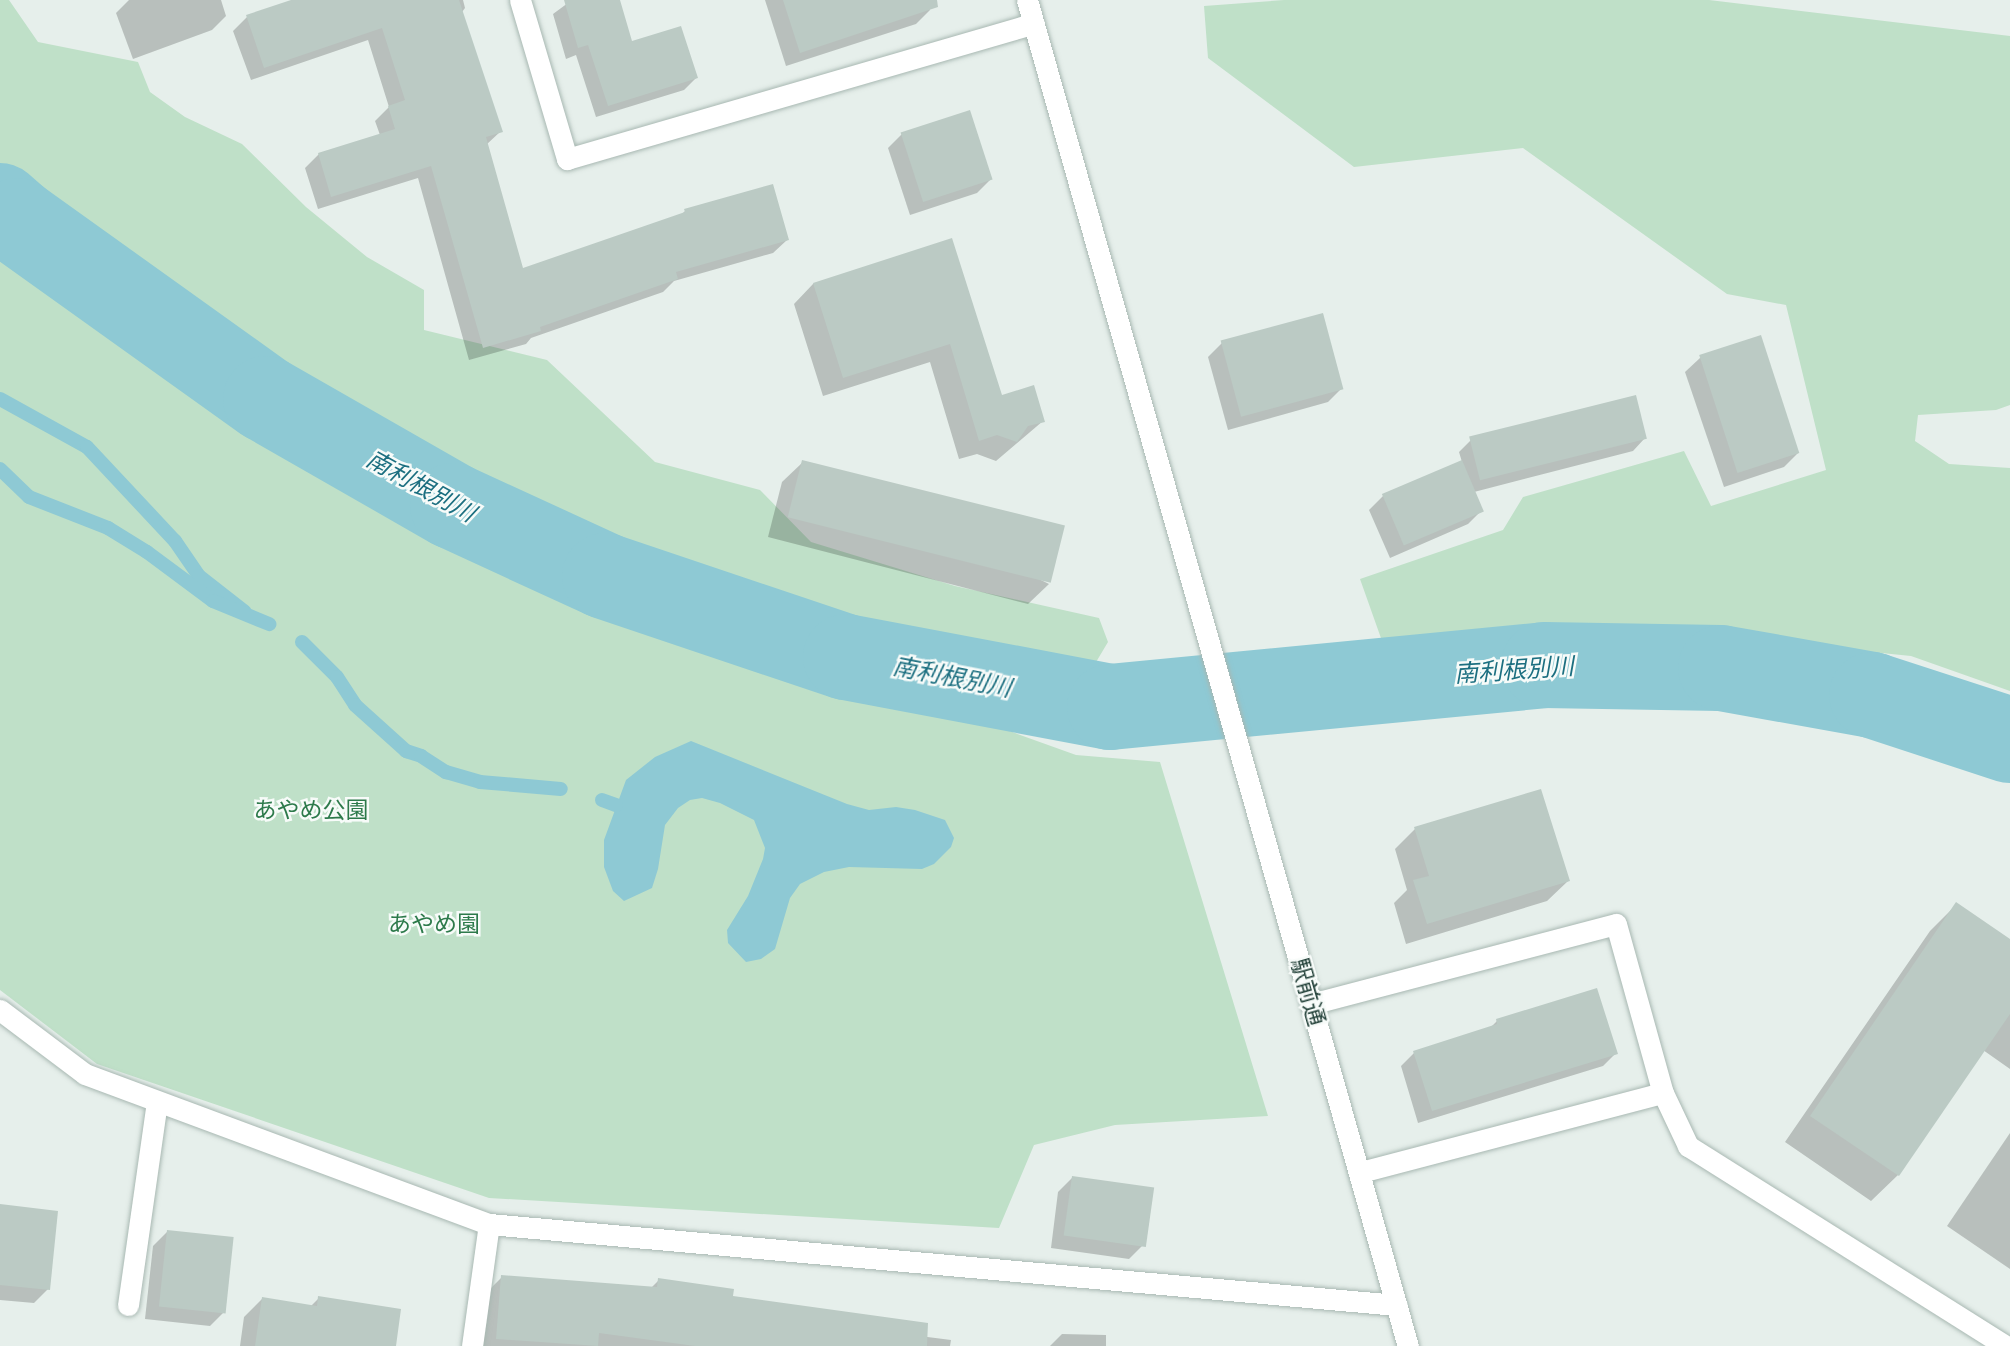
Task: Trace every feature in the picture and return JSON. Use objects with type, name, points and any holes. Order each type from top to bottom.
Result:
[{"type":"street","points":[[520,0],[567,159],[1034,23]]},
{"type":"street","name":"駅前通","points":[[1027,0],[1238,750],[1361,1172],[1408,1346]]},
{"type":"street","points":[[1311,1004],[1616,924],[1663,1093],[1688,1146],[2005,1346]]},
{"type":"street","points":[[0,1010],[85,1074],[489,1224],[1396,1305]]},
{"type":"street","points":[[1361,1172],[1663,1093]]},
{"type":"street","points":[[128,1305],[157,1102]]},
{"type":"street","points":[[472,1346],[489,1224]]},
{"type":"green space","name":"あやめ公園","points":[[0,0],[9,0],[38,42],[138,62],[150,92],[185,117],[242,144],[306,207],[367,257],[424,290],[424,330],[547,360],[655,462],[760,490],[811,542],[955,586],[1099,618],[1108,642],[1080,689],[888,679],[518,569],[556,589],[812,671],[965,715],[1076,755],[1160,762],[1268,1116],[1115,1125],[1034,1145],[999,1228],[489,1198],[97,1064],[0,990],[0,247],[136,342],[0,228]]},
{"type":"green space","points":[[1284,0],[1709,0],[2010,36],[2010,405],[1996,410],[1918,415],[1915,441],[1949,464],[2010,468],[2010,691],[1911,656],[1595,624],[1382,641],[1360,579],[1503,530],[1523,497],[1684,451],[1711,506],[1826,470],[1786,305],[1727,294],[1523,148],[1354,167],[1208,58],[1204,6]]},
{"type":"water","points":[[691,741],[847,804],[869,810],[896,807],[915,810],[945,820],[954,838],[951,847],[934,864],[922,869],[849,867],[824,872],[800,884],[790,898],[775,949],[761,959],[746,962],[728,943],[727,930],[748,896],[763,859],[765,848],[754,820],[720,803],[702,798],[690,800],[678,808],[665,825],[652,888],[624,901],[613,891],[604,867],[604,840],[626,780],[655,757]]},
{"type":"building","points":[[291,0],[459,0],[503,132],[486,137],[523,268],[685,212],[684,209],[773,184],[789,240],[676,272],[678,279],[540,327],[541,331],[483,348],[431,166],[331,197],[318,153],[395,129],[388,106],[405,100],[382,28],[264,68],[246,15]]},
{"type":"building","points":[[564,0],[620,0],[632,41],[681,26],[698,78],[608,106],[588,45],[578,48]]},
{"type":"building","points":[[783,0],[937,0],[938,7],[800,53]]},
{"type":"building","points":[[970,110],[993,179],[923,202],[901,133]]},
{"type":"building","points":[[952,238],[1002,395],[1034,385],[1045,422],[1028,426],[1017,442],[997,435],[979,441],[950,344],[843,378],[813,283]]},
{"type":"building","points":[[1323,313],[1343,389],[1241,417],[1221,340]]},
{"type":"building","points":[[1761,335],[1799,453],[1737,473],[1699,355]]},
{"type":"building","points":[[1636,395],[1647,439],[1480,480],[1469,437]]},
{"type":"building","points":[[802,460],[1065,526],[1051,583],[788,517]]},
{"type":"building","points":[[1462,460],[1484,512],[1404,546],[1382,494]]},
{"type":"building","points":[[1541,789],[1570,881],[1427,924],[1413,880],[1429,876],[1414,827]]},
{"type":"building","points":[[1956,902],[2010,939],[2010,1014],[1899,1176],[1810,1116]]},
{"type":"building","points":[[1597,988],[1618,1054],[1432,1111],[1413,1051],[1497,1024],[1496,1019]]},
{"type":"building","points":[[1072,1176],[1154,1188],[1146,1247],[1064,1235]]},
{"type":"building","points":[[0,1204],[58,1211],[50,1290],[0,1285]]},
{"type":"building","points":[[167,1230],[234,1237],[226,1314],[159,1307]]},
{"type":"building","points":[[501,1275],[657,1287],[658,1278],[734,1289],[733,1296],[928,1323],[927,1346],[695,1346],[599,1333],[598,1346],[496,1339]]},
{"type":"building","points":[[318,1296],[401,1309],[396,1346],[255,1346],[262,1297],[317,1306]]},
{"type":"waterway","name":"南利根別川","points":[[0,206],[17,221],[266,399],[453,506],[605,576],[846,657],[1110,707],[1544,665],[1721,668],[1872,695],[2010,740]]},
{"type":"waterway","points":[[0,399],[87,447],[175,541],[199,576],[245,612]]},
{"type":"waterway","points":[[0,469],[29,497],[108,528],[147,552],[213,601],[269,624]]},
{"type":"waterway","points":[[302,642],[337,677],[355,705],[406,751],[421,756],[446,772],[480,782],[561,789]]},
{"type":"waterway","points":[[602,800],[616,805]]},
{"type":"park label","name":"あやめ園","points":[[434,924]]}]
